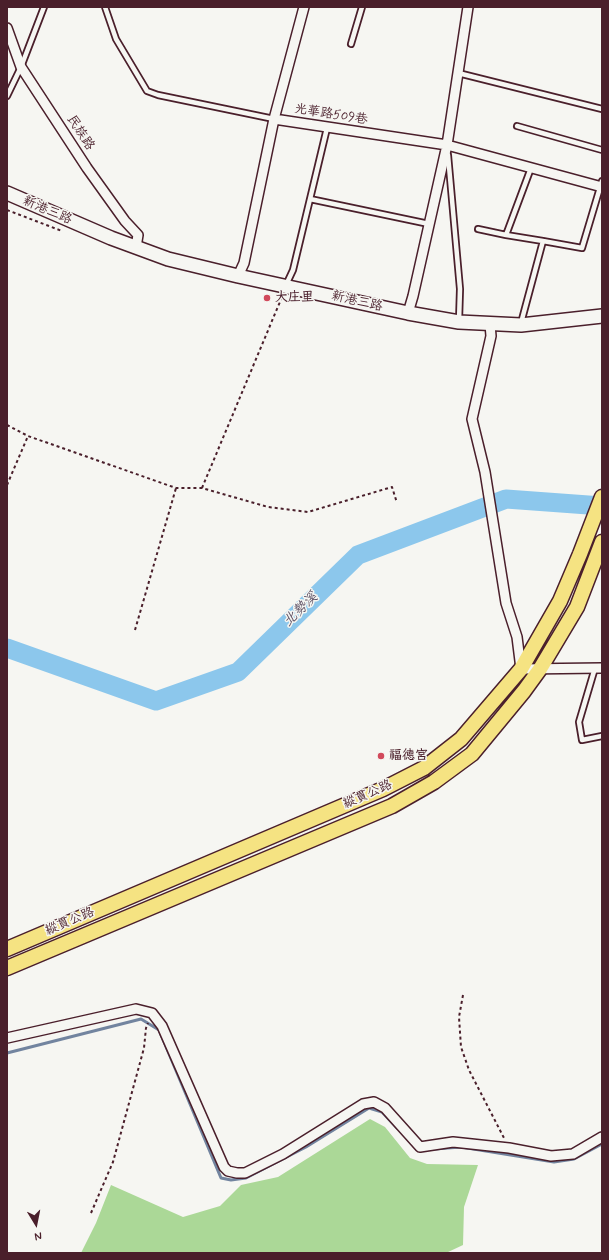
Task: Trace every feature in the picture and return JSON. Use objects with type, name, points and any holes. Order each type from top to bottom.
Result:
[{"type":"main road","name":"縱貫公路","points":[[7,949],[375,792],[424,768],[461,740],[521,669],[560,601],[602,497]]},
{"type":"main road","name":"縱貫公路","points":[[7,968],[392,806],[434,782],[472,754],[524,692],[540,669],[577,607],[602,542]]},
{"type":"street","points":[[238,276],[244,263],[274,119],[304,7]]},
{"type":"street","points":[[408,313],[447,145],[468,7]]},
{"type":"street","name":"民族路","points":[[7,28],[21,66],[87,168],[125,221],[138,235],[136,247]]},
{"type":"street","name":"光華路509巷","points":[[274,119],[447,145],[601,185]]},
{"type":"street","name":"新港三路","points":[[7,193],[111,238],[168,260],[408,313],[459,322],[521,325],[602,316]]},
{"type":"street","points":[[490,324],[490,336],[472,419],[485,472],[506,603],[517,637],[521,669],[598,668]]},
{"type":"street","points":[[7,1038],[136,1009],[152,1013],[162,1026],[224,1167],[228,1171],[237,1173],[245,1173],[283,1154],[363,1104],[374,1102],[386,1108],[420,1147],[452,1142],[510,1148],[552,1156],[573,1154],[602,1137]]},
{"type":"lane","points":[[7,96],[21,66],[44,7]]},
{"type":"lane","name":"光華路509巷","points":[[105,7],[116,39],[147,91],[158,95],[274,119]]},
{"type":"lane","points":[[352,44],[362,7]]},
{"type":"lane","points":[[458,73],[602,109]]},
{"type":"lane","points":[[517,126],[602,150]]},
{"type":"lane","points":[[286,286],[293,270],[327,128]]},
{"type":"lane","points":[[447,145],[460,289],[459,322]]},
{"type":"lane","points":[[506,235],[531,168]]},
{"type":"lane","points":[[478,229],[582,248],[601,185]]},
{"type":"lane","points":[[310,199],[429,224]]},
{"type":"lane","points":[[521,325],[543,241]]},
{"type":"lane","points":[[598,668],[579,722],[582,740],[602,736]]},
{"type":"path","points":[[202,488],[286,286]]},
{"type":"path","points":[[7,425],[28,436],[176,488],[202,488],[268,507],[308,512],[392,487],[397,504]]},
{"type":"path","points":[[7,485],[28,436]]},
{"type":"path","points":[[135,630],[176,488]]},
{"type":"path","points":[[463,995],[459,1017],[461,1047],[469,1070],[510,1148]]},
{"type":"path","points":[[91,1213],[114,1162],[144,1048],[146,1028]]},
{"type":"green space","points":[[370,1119],[385,1127],[410,1158],[427,1164],[478,1165],[464,1207],[463,1245],[446,1253],[81,1253],[96,1223],[111,1185],[183,1217],[220,1206],[241,1185],[278,1177]]},
{"type":"waterway","name":"北勢溪","points":[[7,648],[156,701],[238,672],[358,555],[506,499],[602,506]]},
{"type":"waterway","points":[[7,1053],[141,1019],[159,1030],[221,1178],[231,1180],[246,1178],[306,1147],[369,1108],[382,1112],[397,1128]]},
{"type":"waterway","points":[[421,1150],[461,1147],[554,1162],[574,1159],[602,1144]]},
{"type":"place","name":"大庄里","points":[[267,298]]},
{"type":"place","name":"福德宮","points":[[381,756]]}]
